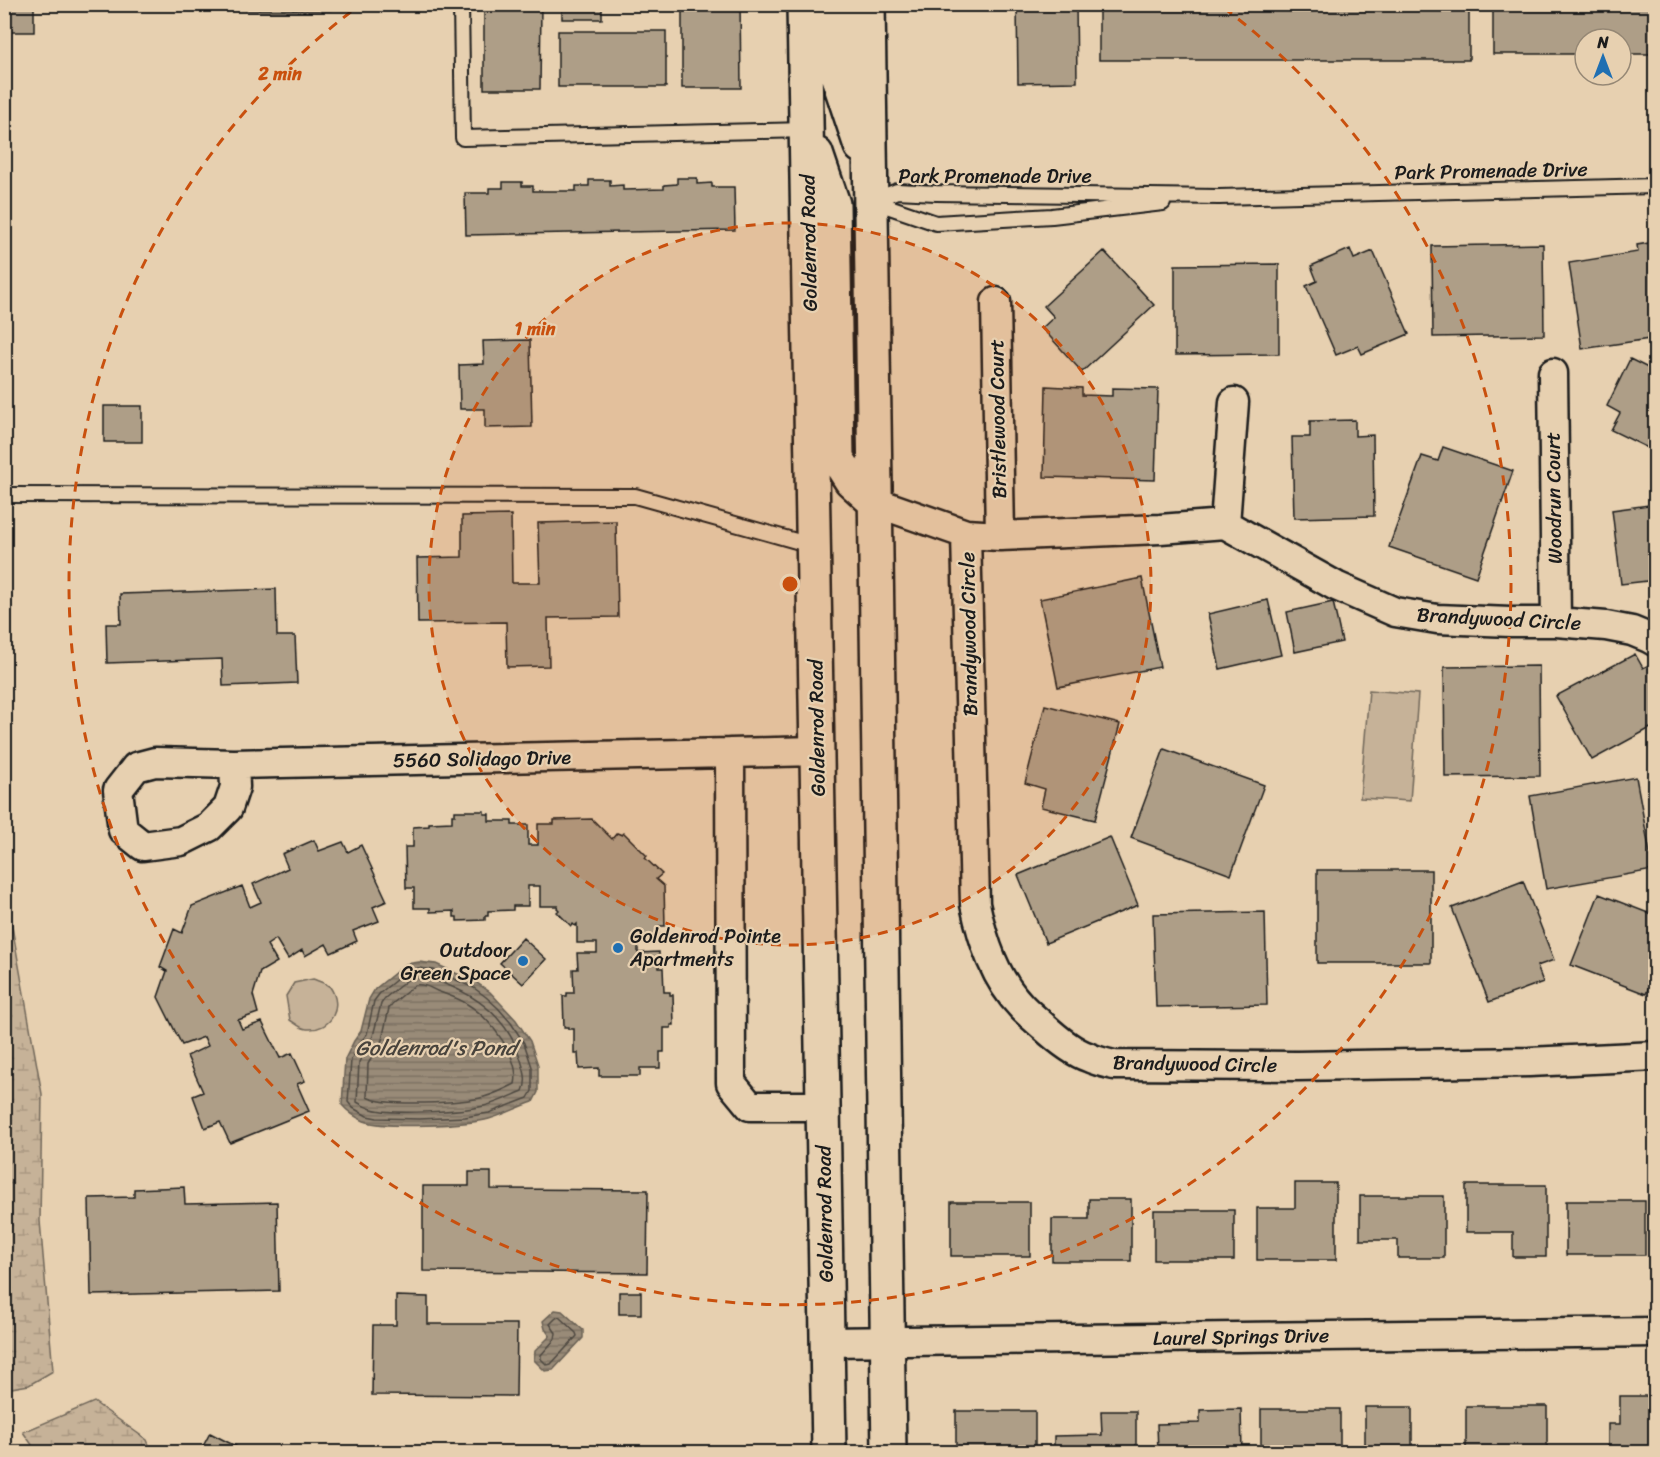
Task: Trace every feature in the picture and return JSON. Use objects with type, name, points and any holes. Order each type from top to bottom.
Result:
[{"type":"main road","name":"Goldenrod Road","points":[[804,4],[829,1451]]},
{"type":"main road","points":[[836,4],[837,74],[871,188]]},
{"type":"main road","points":[[868,4],[889,1452]]},
{"type":"main road","points":[[807,130],[833,204],[837,458],[850,480],[875,502]]},
{"type":"street","name":"Bristlewood Court","points":[[996,302],[1000,536]]},
{"type":"street","name":"Woodrun Court","points":[[1553,373],[1556,622]]},
{"type":"street","points":[[1225,524],[1234,402]]},
{"type":"street","name":"Brandywood Circle","points":[[875,502],[966,534],[1000,536],[1225,524],[1336,586],[1395,612],[1437,619],[1556,622],[1606,626],[1632,631],[1656,642]]},
{"type":"street","name":"Brandywood Circle","points":[[966,534],[975,904],[989,954],[1004,984],[1022,1008],[1054,1036],[1086,1057],[1114,1065],[1297,1066],[1506,1063],[1656,1056]]},
{"type":"street","name":"5560 Solidago Drive","points":[[234,764],[817,751]]},
{"type":"street","points":[[730,753],[731,1083],[750,1106],[823,1106]]},
{"type":"street","name":"Laurel Springs Drive","points":[[827,1342],[1656,1332]]},
{"type":"lane","points":[[461,4],[463,138],[807,130]]},
{"type":"lane","name":"Park Promenade Drive","points":[[871,188],[936,193],[1219,197],[1656,186]]},
{"type":"lane","name":"Park Promenade Drive","points":[[871,188],[936,223],[1052,216],[1219,197]]},
{"type":"lane","points":[[4,495],[635,496],[814,546]]},
{"type":"green space","points":[[1369,690],[1418,694],[1410,801],[1360,798]]},
{"type":"green space","points":[[4,873],[42,1094],[40,1221],[53,1371],[29,1385],[5,1389]]},
{"type":"green space","points":[[313,979],[330,987],[336,1002],[335,1010],[329,1022],[323,1026],[305,1029],[290,1020],[286,996],[294,983]]},
{"type":"green space","points":[[94,1402],[147,1440],[152,1452],[37,1452],[23,1432]]},
{"type":"water","name":"Goldenrod's Pond","points":[[419,962],[436,964],[477,983],[490,992],[516,1020],[530,1041],[538,1065],[538,1092],[533,1102],[489,1119],[426,1125],[389,1125],[364,1121],[342,1105],[345,1059],[361,1031],[369,999],[375,989],[406,964]]},
{"type":"water","points":[[555,1310],[562,1311],[583,1330],[583,1338],[553,1370],[545,1371],[534,1360],[535,1351],[550,1336],[543,1321]]},
{"type":"building","points":[[4,4],[34,4],[34,32],[4,32]]},
{"type":"building","points":[[246,4],[331,4],[331,10],[246,10]]},
{"type":"building","points":[[484,4],[541,4],[540,89],[484,89]]},
{"type":"building","points":[[562,4],[602,4],[602,19],[562,19]]},
{"type":"building","points":[[682,4],[740,4],[741,88],[682,88]]},
{"type":"building","points":[[1017,4],[1076,4],[1077,82],[1018,83]]},
{"type":"building","points":[[1099,4],[1469,4],[1469,60],[1099,60]]},
{"type":"building","points":[[1493,4],[1656,4],[1656,54],[1633,54],[1633,27],[1573,27],[1573,54],[1493,54]]},
{"type":"building","points":[[558,31],[666,31],[666,87],[558,87]]},
{"type":"building","points":[[677,178],[697,178],[697,184],[712,183],[712,187],[734,187],[735,230],[466,235],[465,193],[489,193],[489,188],[503,188],[503,182],[522,182],[522,186],[533,186],[533,191],[576,191],[576,186],[589,186],[589,180],[610,180],[610,186],[623,185],[623,190],[664,189],[664,185],[677,184]]},
{"type":"building","points":[[1656,242],[1656,338],[1582,349],[1569,263],[1638,252],[1637,245]]},
{"type":"building","points":[[1543,244],[1544,335],[1433,337],[1432,246]]},
{"type":"building","points":[[1350,249],[1354,259],[1373,251],[1409,334],[1362,354],[1358,346],[1336,355],[1306,286],[1317,281],[1311,266]]},
{"type":"building","points":[[1104,251],[1154,305],[1082,372],[1042,328],[1054,317],[1044,306]]},
{"type":"building","points":[[1279,264],[1279,354],[1175,355],[1175,265]]},
{"type":"building","points":[[530,340],[532,427],[485,428],[485,409],[460,409],[459,365],[484,364],[483,341]]},
{"type":"building","points":[[1630,359],[1656,372],[1656,452],[1611,430],[1620,413],[1607,406]]},
{"type":"building","points":[[1046,386],[1082,388],[1082,395],[1112,396],[1112,388],[1158,389],[1155,480],[1044,477]]},
{"type":"building","points":[[104,406],[142,406],[142,442],[104,442]]},
{"type":"building","points":[[1355,420],[1355,436],[1373,435],[1374,516],[1294,518],[1292,437],[1310,437],[1310,421]]},
{"type":"building","points":[[1443,447],[1513,471],[1476,577],[1389,547],[1422,456],[1438,461]]},
{"type":"building","points":[[1656,504],[1656,580],[1621,584],[1612,510]]},
{"type":"building","points":[[511,515],[512,583],[540,583],[538,523],[616,521],[618,617],[548,618],[549,666],[507,667],[506,622],[418,623],[417,558],[462,557],[462,516]]},
{"type":"building","points":[[1142,578],[1160,667],[1058,687],[1040,599]]},
{"type":"building","points":[[276,589],[277,636],[295,636],[297,683],[223,686],[222,659],[107,663],[106,624],[121,624],[120,594]]},
{"type":"building","points":[[1268,600],[1281,655],[1220,669],[1208,614]]},
{"type":"building","points":[[1333,602],[1342,642],[1295,652],[1287,612]]},
{"type":"building","points":[[1635,654],[1643,668],[1653,663],[1656,667],[1656,725],[1592,760],[1556,696]]},
{"type":"building","points":[[1539,666],[1540,776],[1445,777],[1444,667]]},
{"type":"building","points":[[1045,705],[1120,724],[1095,820],[1041,807],[1045,789],[1025,783]]},
{"type":"building","points":[[1164,749],[1264,785],[1231,875],[1131,838]]},
{"type":"building","points":[[1636,777],[1653,870],[1546,889],[1530,796]]},
{"type":"building","name":"Goldenrod Pointe Apartments","points":[[455,811],[484,811],[484,814],[489,814],[489,821],[512,821],[512,825],[528,825],[528,845],[538,845],[538,824],[554,824],[554,820],[592,819],[612,839],[617,833],[622,835],[624,833],[662,874],[656,879],[664,886],[665,926],[658,926],[659,941],[638,942],[638,953],[659,952],[659,968],[663,968],[664,992],[670,992],[670,995],[673,995],[674,1025],[671,1025],[671,1028],[664,1028],[664,1052],[660,1052],[660,1068],[640,1068],[640,1076],[599,1076],[599,1068],[579,1069],[578,1053],[574,1053],[574,1029],[564,1027],[563,996],[567,996],[567,993],[574,993],[573,969],[578,969],[577,953],[597,953],[597,943],[577,943],[577,924],[571,926],[557,912],[558,906],[540,906],[540,886],[528,886],[528,906],[513,906],[513,910],[488,911],[485,920],[457,921],[454,911],[430,912],[430,908],[414,908],[414,888],[406,888],[405,847],[413,847],[413,827],[429,826],[429,823],[452,822],[452,815],[455,815]]},
{"type":"building","points":[[1110,837],[1138,905],[1046,943],[1018,875]]},
{"type":"building","points":[[314,840],[319,851],[343,842],[348,852],[361,845],[387,901],[373,907],[379,921],[353,931],[357,941],[331,953],[326,944],[305,956],[302,950],[288,959],[276,939],[267,945],[277,962],[260,972],[253,995],[258,1013],[238,1020],[242,1029],[262,1022],[280,1058],[292,1053],[305,1081],[297,1084],[309,1111],[230,1143],[220,1122],[205,1128],[193,1096],[203,1092],[187,1056],[208,1046],[204,1037],[182,1045],[158,997],[167,971],[160,967],[174,929],[182,933],[192,906],[242,886],[250,907],[261,902],[253,884],[288,868],[282,854]]},
{"type":"building","points":[[1317,870],[1431,870],[1431,963],[1317,963]]},
{"type":"building","points":[[1523,881],[1554,960],[1537,966],[1543,982],[1489,1002],[1452,908]]},
{"type":"building","points":[[1599,894],[1656,916],[1656,981],[1652,980],[1646,994],[1571,965]]},
{"type":"building","points":[[1265,912],[1267,1005],[1156,1007],[1153,914]]},
{"type":"building","name":"Outdoor Green Space","points":[[523,938],[546,959],[523,984],[500,963]]},
{"type":"building","points":[[469,1172],[491,1172],[491,1189],[648,1190],[647,1273],[423,1271],[423,1186],[469,1186]]},
{"type":"building","points":[[1295,1183],[1336,1183],[1336,1260],[1257,1260],[1257,1208],[1295,1208]]},
{"type":"building","points":[[1466,1185],[1546,1185],[1546,1257],[1513,1257],[1513,1232],[1466,1232]]},
{"type":"building","points":[[184,1187],[185,1204],[277,1202],[279,1291],[91,1295],[89,1198],[134,1197],[134,1189]]},
{"type":"building","points":[[1360,1196],[1444,1196],[1444,1258],[1398,1258],[1398,1240],[1360,1240]]},
{"type":"building","points":[[1089,1199],[1131,1199],[1131,1261],[1052,1261],[1052,1219],[1089,1219]]},
{"type":"building","points":[[1566,1201],[1645,1201],[1645,1255],[1566,1255]]},
{"type":"building","points":[[951,1202],[1030,1202],[1030,1256],[951,1256]]},
{"type":"building","points":[[1154,1210],[1234,1210],[1234,1260],[1154,1260]]},
{"type":"building","points":[[619,1292],[641,1292],[641,1314],[619,1314]]},
{"type":"building","points":[[396,1296],[428,1297],[428,1324],[517,1324],[516,1396],[372,1395],[373,1325],[396,1325]]},
{"type":"building","points":[[1620,1396],[1652,1396],[1652,1433],[1656,1433],[1656,1452],[1608,1452],[1608,1424],[1620,1424]]},
{"type":"building","points":[[1466,1406],[1547,1406],[1547,1452],[1490,1452],[1490,1449],[1466,1449]]},
{"type":"building","points":[[1365,1407],[1412,1407],[1412,1452],[1365,1452]]},
{"type":"building","points":[[1241,1409],[1242,1452],[1158,1452],[1157,1424],[1200,1423],[1200,1410]]},
{"type":"building","points":[[1261,1409],[1340,1409],[1340,1452],[1261,1452]]},
{"type":"building","points":[[956,1411],[1035,1411],[1035,1452],[956,1452]]},
{"type":"building","points":[[1101,1411],[1136,1411],[1136,1452],[1054,1452],[1054,1436],[1102,1435]]},
{"type":"building","points":[[210,1433],[247,1452],[200,1452]]},
{"type":"place","name":"Goldenrod Pointe Apartments","points":[[618,948]]},
{"type":"place","name":"Outdoor Green Space","points":[[523,961]]}]
